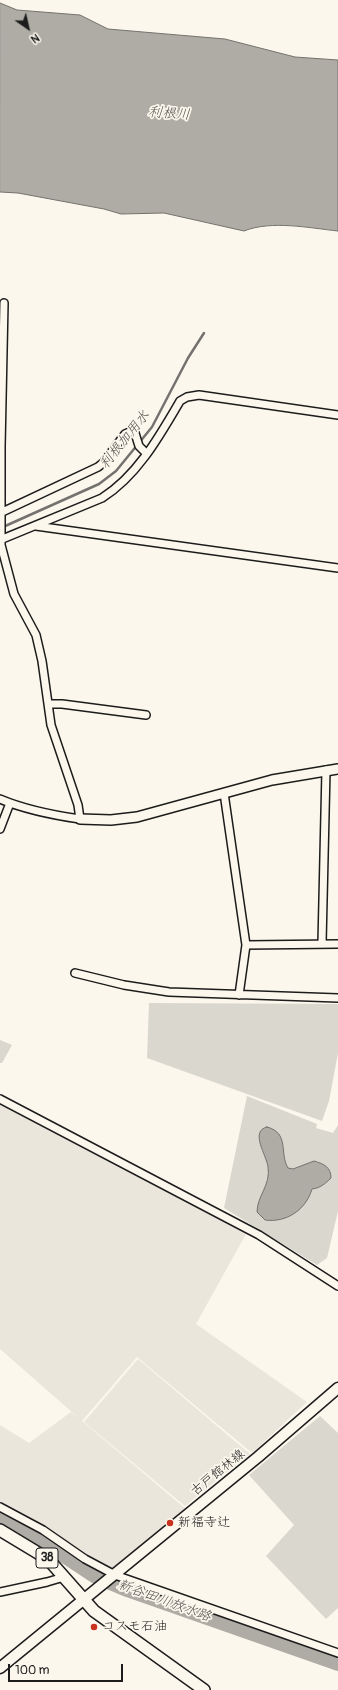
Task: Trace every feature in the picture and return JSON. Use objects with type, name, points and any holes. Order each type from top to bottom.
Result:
[{"type":"main road","name":"古戸館林線","points":[[83,1600],[258,1457],[338,1388]]},
{"type":"main road","name":"38","points":[[0,1530],[39,1552],[48,1559],[94,1611],[199,1689]]},
{"type":"main road","points":[[0,1668],[83,1600]]},
{"type":"street","points":[[4,303],[1,440],[1,545],[14,594],[36,635],[42,661],[51,725],[78,805],[80,819]]},
{"type":"street","points":[[1,540],[102,498],[114,491],[138,467],[180,402],[191,396],[199,395],[338,414]]},
{"type":"street","points":[[1,513],[98,467],[128,432],[134,430],[139,446],[146,453]]},
{"type":"street","points":[[36,526],[338,568]]},
{"type":"street","points":[[48,704],[62,704],[146,715]]},
{"type":"street","points":[[0,799],[10,804],[42,813],[80,819],[111,820],[137,817],[272,780],[338,769]]},
{"type":"street","points":[[322,944],[326,770]]},
{"type":"street","points":[[224,793],[246,945],[239,995]]},
{"type":"street","points":[[0,829],[10,804]]},
{"type":"street","points":[[246,945],[338,944]]},
{"type":"street","points":[[75,973],[124,985],[169,992],[338,998]]},
{"type":"street","points":[[0,1099],[259,1236],[338,1286]]},
{"type":"street","points":[[0,1507],[43,1530],[85,1559],[114,1576],[338,1653]]},
{"type":"street","points":[[0,1592],[47,1582],[64,1576]]},
{"type":"shaded area","points":[[149,1003],[338,1004],[338,1053],[329,1101],[322,1121],[147,1058]]},
{"type":"shaded area","points":[[0,1040],[12,1045],[2,1063],[0,1063]]},
{"type":"shaded area","points":[[247,1096],[317,1124],[316,1128],[333,1133],[338,1125],[338,1211],[327,1258],[317,1265],[224,1208]]},
{"type":"shaded area","points":[[0,1100],[246,1234],[196,1324],[307,1402],[252,1453],[137,1357],[82,1421],[187,1510],[111,1570],[0,1505],[0,1425],[29,1443],[71,1412],[81,1420],[0,1349]]},
{"type":"shaded area","points":[[138,1359],[250,1454],[185,1506],[84,1422]]},
{"type":"shaded area","points":[[320,1416],[338,1433],[338,1608],[326,1619],[266,1556],[294,1525],[249,1475]]},
{"type":"water","name":"利根川","points":[[0,3],[17,10],[80,15],[108,29],[225,39],[295,57],[338,60],[338,231],[278,225],[244,231],[164,213],[121,214],[104,209],[18,193],[0,192]]},
{"type":"water","points":[[267,1127],[279,1134],[283,1144],[285,1162],[288,1168],[293,1169],[314,1161],[326,1166],[331,1174],[331,1178],[327,1182],[318,1188],[312,1189],[305,1203],[294,1214],[288,1217],[273,1220],[265,1220],[257,1212],[259,1201],[268,1179],[268,1167],[260,1144],[259,1133],[262,1129]]},
{"type":"waterway","name":"利根加用水","points":[[3,527],[99,484],[116,471],[152,427],[188,358],[204,333]]},
{"type":"waterway","name":"新谷田川放水路","points":[[0,1518],[32,1535],[94,1576],[127,1590],[338,1664]]},
{"type":"place","name":"新福寺辻","points":[[170,1523]]},
{"type":"place","name":"コスモ石油","points":[[94,1627]]}]
